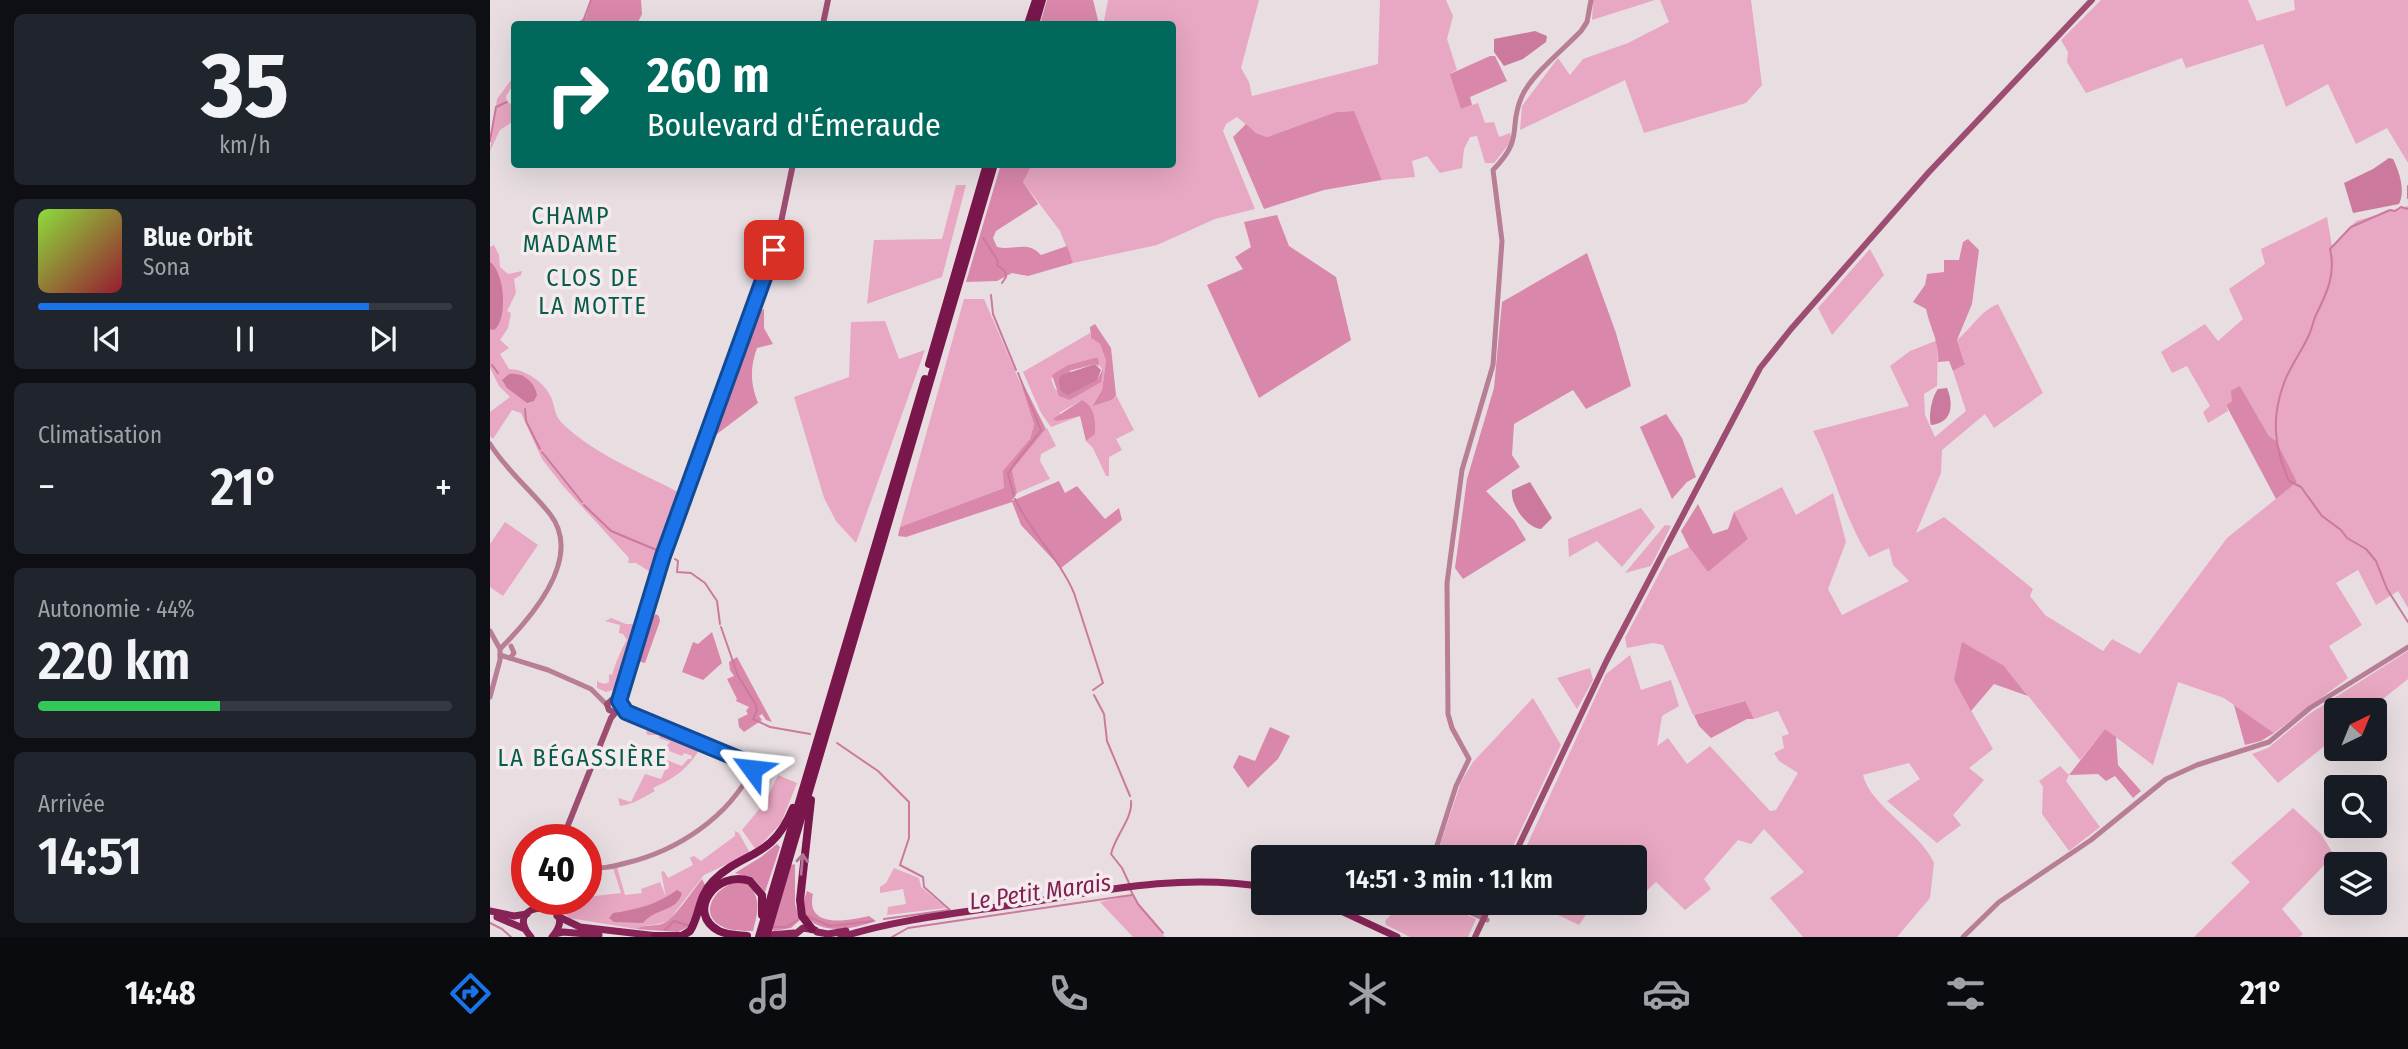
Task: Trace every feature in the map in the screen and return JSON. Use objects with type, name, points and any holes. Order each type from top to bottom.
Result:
[{"type":"highway","points":[[1029,21],[1035,0]]},
{"type":"highway","points":[[1036,21],[1042,0]]},
{"type":"highway","points":[[659,936],[688,933],[693,927],[702,895],[710,884],[757,854],[774,839],[791,813],[821,740],[986,168]]},
{"type":"highway","points":[[768,936],[765,922],[762,895],[750,881],[729,879],[712,890],[705,907],[710,924],[723,933],[753,937],[765,922],[993,168]]},
{"type":"highway","points":[[817,932],[801,913],[801,872],[821,740]]},
{"type":"main road","points":[[824,21],[828,0]]},
{"type":"main road","points":[[1519,845],[1607,660],[1760,368],[1929,172],[2092,0]]},
{"type":"main road","points":[[567,824],[615,706],[663,556],[767,271],[792,168]]},
{"type":"main road","points":[[768,936],[793,935],[803,928],[835,933],[1131,887],[1209,881],[1251,886]]},
{"type":"main road","points":[[490,913],[517,915]]},
{"type":"main road","points":[[490,913],[528,934],[530,915]]},
{"type":"main road","points":[[553,936],[558,927],[555,915]]},
{"type":"main road","points":[[558,915],[580,927],[659,936]]},
{"type":"main road","points":[[1350,915],[1397,937]]},
{"type":"main road","points":[[1477,937],[1487,915]]},
{"type":"main road","points":[[841,937],[895,922]]},
{"type":"main road","points":[[553,936],[569,932],[615,937]]},
{"type":"main road","points":[[738,937],[753,937]]},
{"type":"street","points":[[1437,845],[1456,786],[1469,759],[1452,728],[1448,714],[1447,583],[1462,470],[1493,365],[1502,241],[1493,170],[1513,147],[1518,108],[1527,88],[1587,22],[1591,0]]},
{"type":"street","points":[[490,444],[550,515],[560,538],[561,552],[557,572],[515,633],[490,697]]},
{"type":"street","points":[[492,634],[506,652],[521,661],[556,673],[593,690],[615,706],[751,764],[752,769],[736,795],[719,813],[694,832],[654,854],[602,867]]},
{"type":"street","points":[[1963,937],[1999,902],[2099,834],[2166,779],[2197,765],[2269,742],[2310,708],[2408,647]]},
{"type":"street","points":[[1474,915],[1485,920]]},
{"type":"street","points":[[878,927],[878,936]]},
{"type":"shaded area","points":[[591,0],[641,0],[642,14],[638,21],[580,21],[586,17]]},
{"type":"shaded area","points":[[1047,0],[1093,0],[1098,21],[1041,21]]},
{"type":"shaded area","points":[[1108,0],[1259,0],[1241,68],[1249,82],[1252,96],[1378,64],[1380,0],[1446,0],[1453,16],[1447,39],[1457,70],[1451,73],[1461,109],[1478,103],[1485,123],[1494,122],[1499,137],[1510,133],[1512,140],[1494,163],[1485,163],[1477,136],[1470,137],[1464,149],[1462,168],[1440,173],[1427,156],[1412,161],[1415,177],[1382,180],[1353,111],[1336,112],[1267,137],[1256,133],[1237,117],[1226,124],[1223,131],[1255,209],[1215,219],[1157,245],[1073,263],[1060,231],[1023,182],[1030,168],[1176,168],[1176,21],[1104,21]]},
{"type":"shaded area","points":[[1593,0],[1655,0],[1592,20]]},
{"type":"shaded area","points":[[1660,0],[1751,0],[1762,85],[1746,103],[1644,133],[1625,80],[1520,130],[1522,106],[1558,58],[1570,75],[1583,59],[1628,43],[1669,22]]},
{"type":"shaded area","points":[[2101,0],[2248,0],[2257,21],[2295,10],[2294,0],[2408,0],[2408,163],[2387,128],[2356,144],[2328,84],[2286,107],[2263,44],[2186,68],[2182,58],[2086,93],[2067,62],[2068,52],[2061,40]]},
{"type":"shaded area","points":[[1535,31],[1547,36],[1546,42],[1523,59],[1504,66],[1494,52],[1494,39]]},
{"type":"shaded area","points":[[1495,56],[1507,81],[1470,97],[1472,105],[1461,109],[1450,74]]},
{"type":"shaded area","points":[[511,80],[511,88],[506,96],[507,102],[511,104],[511,123],[500,130],[490,151],[497,99]]},
{"type":"shaded area","points":[[1354,111],[1382,180],[1324,190],[1264,209],[1233,137],[1246,124],[1256,133],[1267,137],[1336,112]]},
{"type":"shaded area","points":[[2389,158],[2393,159],[2401,181],[2399,204],[2353,213],[2344,183]]},
{"type":"shaded area","points":[[1000,168],[1030,168],[1023,182],[1038,204],[996,231],[993,238],[997,247],[1026,247],[1041,255],[1067,246],[1073,263],[1028,276],[1012,273],[997,281],[966,282]]},
{"type":"shaded area","points":[[956,185],[966,185],[942,277],[867,304],[874,240],[942,239]]},
{"type":"shaded area","points":[[2408,206],[2408,608],[2398,591],[2376,605],[2358,570],[2336,583],[2362,625],[2329,646],[2348,678],[2274,733],[2224,698],[2178,682],[2153,765],[2105,729],[2080,760],[2004,666],[1954,680],[1993,749],[1969,768],[1984,780],[1953,815],[1961,825],[1937,843],[1887,801],[1920,779],[1909,763],[1863,775],[1875,797],[1918,840],[1934,863],[1930,898],[1897,937],[1803,937],[1770,898],[1804,872],[1764,829],[1751,844],[1738,840],[1704,879],[1711,889],[1685,910],[1656,882],[1647,890],[1647,845],[1527,845],[1606,674],[1630,655],[1641,690],[1671,680],[1679,706],[1662,716],[1657,746],[1668,738],[1687,764],[1710,746],[1770,811],[1776,810],[1798,773],[1779,761],[1774,753],[1784,748],[1782,736],[1789,734],[1778,711],[1754,719],[1744,701],[1693,715],[1663,645],[1653,643],[1627,648],[1625,638],[1668,557],[1689,547],[1708,572],[1748,539],[1734,512],[1782,487],[1796,515],[1833,493],[1846,542],[1828,589],[1842,615],[1909,581],[1893,565],[1889,548],[1869,557],[1853,527],[1813,431],[1909,406],[1890,366],[1910,351],[1938,340],[1937,386],[1924,394],[1925,415],[1935,437],[1966,411],[1953,371],[1965,363],[1957,340],[1981,315],[1998,304],[2043,393],[1994,428],[1985,414],[1942,450],[1941,473],[1916,533],[1944,517],[2033,589],[2030,596],[2045,615],[2103,651],[2112,639],[2140,654],[2227,538],[2297,482],[2276,442],[2269,436],[2240,386],[2232,401],[2226,405],[2228,411],[2208,423],[2203,412],[2210,406],[2187,366],[2172,373],[2161,352],[2205,324],[2218,341],[2243,319],[2229,289],[2265,264],[2261,249],[2327,217],[2332,246],[2356,221]]},
{"type":"shaded area","points":[[1277,215],[1289,246],[1336,277],[1351,340],[1259,398],[1207,285],[1243,269],[1235,257],[1251,247],[1244,222]]},
{"type":"shaded area","points":[[1968,239],[1979,250],[1972,304],[1957,340],[1965,364],[1953,371],[1949,361],[1938,362],[1936,342],[1926,309],[1913,302],[1925,285],[1927,274],[1944,272],[1944,260],[1959,260],[1963,242]]},
{"type":"shaded area","points":[[494,245],[499,255],[500,267],[508,274],[522,271],[521,275],[514,279],[516,293],[507,311],[511,313],[508,328],[500,340],[509,348],[500,354],[509,369],[527,374],[544,386],[558,418],[577,436],[620,463],[680,493],[652,573],[636,563],[628,563],[629,558],[563,486],[542,459],[521,413],[512,410],[493,439],[490,436],[490,412],[510,397],[499,386],[490,368],[490,247]]},
{"type":"shaded area","points":[[1870,249],[1884,275],[1832,335],[1818,308]]},
{"type":"shaded area","points":[[1587,253],[1616,333],[1631,386],[1586,409],[1573,390],[1514,424],[1512,455],[1520,467],[1486,491],[1514,520],[1526,540],[1463,579],[1455,568],[1467,479],[1494,388],[1502,302]]},
{"type":"shaded area","points":[[490,262],[499,275],[503,296],[501,317],[494,330],[490,329]]},
{"type":"shaded area","points":[[964,299],[984,299],[1028,401],[1034,424],[1030,439],[1014,459],[1004,488],[900,527]]},
{"type":"shaded area","points":[[764,309],[764,328],[773,344],[757,348],[755,355],[752,382],[758,403],[713,437],[759,311]]},
{"type":"shaded area","points":[[885,321],[899,359],[925,350],[856,543],[836,521],[824,498],[794,397],[849,377],[851,322]]},
{"type":"shaded area","points":[[1095,324],[1111,348],[1116,395],[1112,400],[1092,406],[1102,390],[1106,361],[1100,344],[1091,338],[1090,327]]},
{"type":"shaded area","points":[[1090,333],[1091,338],[1100,344],[1106,361],[1102,390],[1092,405],[1112,400],[1116,395],[1134,430],[1116,439],[1122,450],[1109,457],[1109,476],[1106,476],[1093,448],[1086,441],[1095,434],[1095,419],[1090,406],[1082,400],[1059,413],[1065,418],[1080,416],[1051,427],[1041,413],[1023,372]],"holes":[[[1094,358],[1102,369],[1100,382],[1070,400],[1055,389],[1051,379],[1068,365]]]},
{"type":"shaded area","points":[[1098,358],[1099,366],[1095,364],[1069,371],[1097,380],[1103,369],[1101,382],[1070,400],[1059,396],[1052,375],[1068,365]]},
{"type":"shaded area","points":[[1095,364],[1101,370],[1097,380],[1068,395],[1061,390],[1059,378],[1062,375]]},
{"type":"shaded area","points":[[509,374],[519,374],[531,382],[537,395],[534,401],[527,403],[507,388],[502,380]]},
{"type":"shaded area","points":[[1018,374],[1046,429],[1012,470],[1017,493],[1012,501],[1059,481],[1065,493],[1077,486],[1105,519],[1119,508],[1122,520],[1061,568],[1021,525],[1012,502],[906,537],[898,536],[900,527],[1004,488],[1003,471],[1030,439],[1034,424]]},
{"type":"shaded area","points":[[2240,386],[2269,436],[2276,441],[2297,482],[2276,499],[2226,405],[2232,401],[2231,391]]},
{"type":"shaded area","points":[[1947,388],[1950,412],[1943,421],[1931,425],[1930,412],[1934,396],[1938,389]]},
{"type":"shaded area","points":[[1082,400],[1090,406],[1095,419],[1095,434],[1086,441],[1080,416],[1057,421],[1053,419]]},
{"type":"shaded area","points":[[1666,414],[1682,438],[1696,477],[1687,482],[1672,499],[1640,427]]},
{"type":"shaded area","points":[[1047,428],[1056,446],[1041,454],[1040,461],[1050,479],[1017,493],[1012,470]]},
{"type":"shaded area","points":[[1530,482],[1552,518],[1541,529],[1525,520],[1512,496],[1512,490]]},
{"type":"shaded area","points":[[1698,504],[1713,534],[1728,529],[1734,512],[1748,539],[1708,572],[1689,547],[1681,531]]},
{"type":"shaded area","points":[[1641,508],[1655,527],[1622,567],[1597,541],[1569,557],[1568,539]]},
{"type":"shaded area","points":[[505,522],[538,545],[503,596],[490,587],[490,544]]},
{"type":"shaded area","points":[[1665,525],[1671,526],[1651,566],[1625,573]]},
{"type":"shaded area","points":[[656,614],[660,621],[645,663],[634,660],[647,616],[652,618]]},
{"type":"shaded area","points":[[611,618],[626,624],[636,624],[613,690],[606,692],[597,688],[597,679],[605,684],[609,682],[609,674],[612,675],[627,640],[619,633],[620,625],[605,621]]},
{"type":"shaded area","points":[[712,632],[722,663],[703,680],[682,672],[693,642],[698,644]]},
{"type":"shaded area","points":[[1962,642],[2004,666],[2028,696],[1994,684],[1971,711],[1954,680]]},
{"type":"shaded area","points":[[2408,651],[2408,679],[2384,698],[2334,698]]},
{"type":"shaded area","points":[[737,657],[772,722],[766,720],[762,714],[759,716],[762,720],[744,732],[739,727],[738,719],[748,714],[746,711],[749,707],[736,701],[727,679],[734,676],[729,662]]},
{"type":"shaded area","points":[[1590,668],[1593,680],[1577,709],[1557,678]]},
{"type":"shaded area","points":[[1533,698],[1561,745],[1514,845],[1440,845],[1461,782],[1473,762]]},
{"type":"shaded area","points":[[1745,701],[1754,719],[1747,719],[1711,738],[1699,726],[1694,715]]},
{"type":"shaded area","points":[[2324,704],[2324,747],[2278,783],[2252,754],[2268,748]]},
{"type":"shaded area","points":[[2234,705],[2274,733],[2261,741],[2245,745]]},
{"type":"shaded area","points":[[653,726],[653,729],[699,745],[700,749],[685,768],[653,788],[655,791],[633,802],[620,806],[618,798],[631,802],[645,774],[661,779],[667,765],[649,758],[649,753],[682,766],[691,759],[692,756],[684,753],[682,756],[664,749],[670,742],[659,738],[660,735],[646,733],[648,727]]},
{"type":"shaded area","points":[[1270,727],[1290,736],[1278,759],[1248,788],[1233,767],[1239,755],[1255,761]]},
{"type":"shaded area","points":[[2105,729],[2116,737],[2118,765],[2141,791],[2133,798],[2115,776],[2106,781],[2098,774],[2069,775]]},
{"type":"shaded area","points":[[2060,766],[2069,775],[2066,781],[2100,827],[2069,851],[2042,814],[2043,787],[2039,781]]},
{"type":"shaded area","points":[[778,775],[797,783],[781,823],[756,850],[742,830],[765,802]]},
{"type":"shaded area","points":[[2293,808],[2321,834],[2332,852],[2324,852],[2324,865],[2282,909],[2303,934],[2300,937],[2194,937],[2250,882],[2231,863]]},
{"type":"shaded area","points":[[735,831],[739,833],[750,853],[704,875],[670,919],[662,923],[636,929],[569,918],[566,915],[602,915],[602,895],[621,893],[613,868],[617,867],[625,895],[642,893],[641,889],[660,882],[666,897],[661,872],[664,871],[668,878],[693,865],[690,858],[694,856],[701,861],[735,836]]},
{"type":"shaded area","points":[[777,844],[780,847],[765,892],[754,879],[735,873],[761,857]]},
{"type":"shaded area","points":[[795,864],[795,904],[800,920],[791,928],[774,931],[771,928],[791,865]]},
{"type":"shaded area","points":[[894,868],[919,878],[921,887],[946,908],[887,915],[888,907],[906,904],[903,889],[880,893],[880,887],[886,883]]},
{"type":"shaded area","points":[[702,879],[705,885],[688,927],[678,932],[636,929],[668,920]]},
{"type":"shaded area","points":[[733,883],[747,883],[755,894],[757,911],[753,931],[725,928],[712,917],[710,910],[714,897]]},
{"type":"shaded area","points":[[677,890],[682,893],[675,904],[654,914],[643,923],[614,922],[609,918],[613,913],[654,903]]},
{"type":"shaded area","points":[[807,891],[813,894],[812,905],[815,913],[822,918],[850,920],[869,916],[876,921],[838,929],[820,926],[804,915],[803,903]]},
{"type":"shaded area","points":[[1132,895],[1165,937],[1133,937],[1100,902]]},
{"type":"shaded area","points":[[1391,915],[1467,915],[1476,919],[1468,937],[1410,937],[1386,925],[1385,921]]},
{"type":"shaded area","points":[[1558,915],[1586,915],[1579,925]]},
{"type":"waterway","name":"Le Petit Marais","points":[[583,21],[591,0]]},
{"type":"waterway","name":"Le Petit Marais","points":[[490,141],[496,107],[507,102]]},
{"type":"waterway","points":[[2408,186],[2408,198]]},
{"type":"waterway","points":[[2408,209],[2401,207],[2395,211],[2390,210],[2351,227],[2330,249],[2332,267],[2324,299],[2284,383],[2276,421],[2277,445],[2289,481],[2301,487],[2322,516],[2347,538],[2366,549],[2376,561],[2387,589],[2408,622]]},
{"type":"waterway","points":[[983,238],[998,261],[997,265],[1005,271],[1006,277],[1002,283]]},
{"type":"waterway","points":[[991,295],[993,314],[1016,370]]},
{"type":"waterway","name":"Le Petit Marais","points":[[492,365],[498,373]]},
{"type":"waterway","points":[[1014,496],[1008,474],[1041,430],[1018,373]]},
{"type":"waterway","name":"Le Petit Marais","points":[[525,409],[526,421],[540,449]]},
{"type":"waterway","name":"Le Petit Marais","points":[[542,452],[582,502]]},
{"type":"waterway","points":[[1015,499],[1061,568],[1074,593],[1103,683],[1093,690]]},
{"type":"waterway","name":"Le Petit Marais","points":[[584,505],[611,531],[659,551]]},
{"type":"waterway","name":"Le Petit Marais","points":[[675,559],[678,561],[677,572],[691,573],[705,583],[717,601],[720,624]]},
{"type":"waterway","name":"Le Petit Marais","points":[[721,627],[738,676],[755,703],[757,710],[753,719],[770,727],[810,734]]},
{"type":"waterway","points":[[1094,695],[1104,714],[1107,741],[1130,796]]},
{"type":"waterway","name":"Le Petit Marais","points":[[837,743],[878,771],[909,802],[909,838],[900,865],[923,877],[924,887],[950,910]]},
{"type":"waterway","points":[[1129,883],[1111,854],[1129,814],[1131,801]]},
{"type":"waterway","points":[[1130,889],[1138,904],[1163,933]]},
{"type":"waterway","name":"Le Petit Marais","points":[[892,937],[908,928],[1132,895]]},
{"type":"waterway","points":[[884,919],[949,910]]},
{"type":"waterway","points":[[807,916],[830,926],[873,921]]},
{"type":"waterway","points":[[773,927],[787,927],[797,920]]},
{"type":"waterway","points":[[665,930],[674,921],[690,926]]},
{"type":"waterway","points":[[490,923],[511,937]]},
{"type":"district","name":"CHAMP MADAME","points":[[571,230]]},
{"type":"district","name":"CLOS DE LA MOTTE","points":[[593,292]]},
{"type":"district","name":"LA BÉGASSIÈRE","points":[[583,758]]},
{"type":"route","points":[[752,769],[751,764],[626,712],[620,707],[619,701],[663,556],[774,250]]}]
